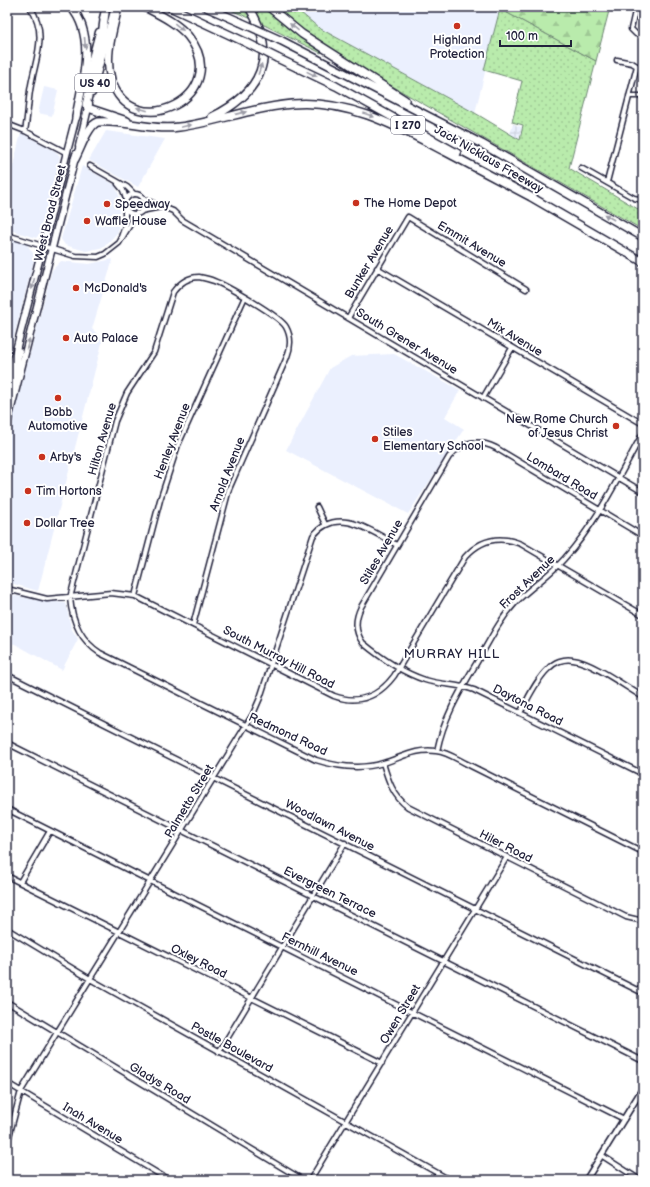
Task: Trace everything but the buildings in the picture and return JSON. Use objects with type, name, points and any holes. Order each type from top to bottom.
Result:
[{"type":"highway","points":[[71,7],[81,26],[86,47],[76,117]]},
{"type":"highway","points":[[118,7],[109,45],[109,65],[112,83],[116,91],[128,103],[142,110],[158,112],[174,107],[191,93],[198,80],[199,62],[194,44],[188,35],[168,19],[146,7]]},
{"type":"highway","name":"Jack Nicklaus Freeway","points":[[170,7],[336,86],[450,149],[643,262]]},
{"type":"highway","name":"Jack Nicklaus Freeway","points":[[206,7],[280,40],[482,144],[643,237]]},
{"type":"highway","points":[[203,122],[223,112],[241,99],[251,89],[258,77],[262,65],[264,42],[260,27],[249,7]]},
{"type":"highway","points":[[269,7],[302,34],[375,82],[482,144]]},
{"type":"highway","points":[[105,10],[102,35],[86,105],[88,108],[140,126]]},
{"type":"highway","points":[[75,159],[84,145],[90,126],[94,123],[102,121],[140,126],[179,127],[294,103],[342,107],[393,125],[535,199]]},
{"type":"main road","name":"West Broad Street","points":[[7,424],[114,7]]},
{"type":"main road","name":"West Broad Street","points":[[7,385],[105,10]]},
{"type":"main road","points":[[11,408],[10,396],[19,352],[17,348]]},
{"type":"street","points":[[25,131],[31,84],[41,41],[38,21],[30,7]]},
{"type":"street","points":[[636,7],[632,26],[633,32],[643,35]]},
{"type":"street","points":[[607,182],[637,66],[632,63],[616,60]]},
{"type":"street","points":[[629,96],[643,96]]},
{"type":"street","points":[[7,124],[25,131],[67,153]]},
{"type":"street","points":[[7,235],[75,256],[90,258],[105,254],[119,243],[139,212],[144,207],[143,200],[140,196],[134,194],[127,187],[90,166]]},
{"type":"street","points":[[581,168],[634,198],[643,200]]},
{"type":"street","points":[[113,180],[123,190],[126,199],[124,226],[119,243]]},
{"type":"street","points":[[126,199],[134,194]]},
{"type":"street","name":"South Grener Avenue","points":[[143,200],[173,211],[182,220],[643,492]]},
{"type":"street","points":[[125,207],[131,213],[162,207]]},
{"type":"street","name":"Bunker Avenue","points":[[348,318],[408,217]]},
{"type":"street","name":"Emmit Avenue","points":[[408,217],[526,289]]},
{"type":"street","name":"Mix Avenue","points":[[377,268],[643,424]]},
{"type":"street","name":"Hilton Avenue","points":[[70,598],[119,410],[128,392],[154,352],[173,292],[180,284],[190,279],[199,278],[212,280],[244,299]]},
{"type":"street","name":"Arnold Avenue","points":[[193,625],[225,502],[236,469],[287,357],[290,344],[289,334],[280,319],[244,299]]},
{"type":"street","name":"Henley Avenue","points":[[135,596],[160,500],[173,459],[244,299]]},
{"type":"street","points":[[484,398],[512,348]]},
{"type":"street","name":"Frost Avenue","points":[[437,751],[445,720],[463,686],[509,610],[558,565],[574,546],[599,510],[643,433]]},
{"type":"street","name":"Lombard Road","points":[[467,443],[485,443],[496,448],[643,536]]},
{"type":"street","name":"Stiles Avenue","points":[[399,667],[363,644],[359,638],[356,627],[358,613],[449,457],[454,451],[467,443]]},
{"type":"street","points":[[317,507],[324,524],[333,521],[347,521],[397,545]]},
{"type":"street","name":"Palmetto Street","points":[[7,1144],[21,1091],[152,881],[257,706],[310,542],[324,524]]},
{"type":"street","name":"South Murray Hill Road","points":[[7,589],[40,598],[70,598],[112,593],[135,596],[334,696],[356,700],[368,698],[378,693],[386,686],[465,557],[477,546],[491,540],[510,540],[521,544],[643,615]]},
{"type":"street","name":"Redmond Road","points":[[70,598],[72,615],[78,629],[84,639],[95,650],[303,755],[325,763],[354,767],[383,763],[417,750],[437,751],[467,764],[643,852]]},
{"type":"street","points":[[520,713],[544,672],[553,664],[565,660],[576,660],[588,665],[643,697]]},
{"type":"street","name":"Daytona Road","points":[[399,667],[425,680],[463,686],[643,774]]},
{"type":"street","name":"Woodlawn Avenue","points":[[7,675],[643,993]]},
{"type":"street","name":"Evergreen Terrace","points":[[7,743],[643,1061]]},
{"type":"street","name":"Hiler Road","points":[[383,763],[388,780],[401,802],[626,917],[643,921]]},
{"type":"street","name":"Fernhill Avenue","points":[[7,809],[624,1119]]},
{"type":"street","points":[[20,882],[50,831]]},
{"type":"street","points":[[219,1052],[344,843]]},
{"type":"street","name":"Owen Street","points":[[310,1180],[445,961],[507,857]]},
{"type":"street","name":"Oxley Road","points":[[7,876],[382,1063]]},
{"type":"street","name":"Postle Boulevard","points":[[7,929],[90,979],[450,1180]]},
{"type":"street","name":"Gladys Road","points":[[7,1002],[303,1180]]},
{"type":"street","name":"Inah Avenue","points":[[7,1083],[169,1180]]},
{"type":"street","points":[[586,1180],[643,1088]]},
{"type":"street","points":[[601,1156],[640,1180]]},
{"type":"shaded area","points":[[294,7],[501,7],[475,113],[319,28]]},
{"type":"shaded area","points":[[44,87],[58,90],[52,116],[38,113]]},
{"type":"shaded area","points":[[513,124],[522,127],[519,139],[510,134]]},
{"type":"shaded area","points":[[106,131],[165,139],[138,187],[89,160]]},
{"type":"shaded area","points":[[21,133],[55,151],[60,156],[42,231],[36,238],[7,229],[7,190]]},
{"type":"shaded area","points":[[82,166],[115,185],[120,198],[118,232],[104,247],[86,251],[65,245],[61,239]]},
{"type":"shaded area","points":[[7,235],[24,240],[35,256],[7,363]]},
{"type":"shaded area","points":[[113,259],[92,329],[103,339],[38,591],[7,582],[7,441],[52,270],[61,261],[89,264]]},
{"type":"shaded area","name":"Stiles Elementary School","points":[[394,354],[460,390],[445,417],[464,429],[408,514],[286,450],[330,368],[351,356]]},
{"type":"shaded area","points":[[7,594],[36,600],[66,603],[71,628],[78,639],[62,670],[15,644],[7,643]]},
{"type":"green space","points":[[224,7],[246,7],[254,20]]},
{"type":"green space","points":[[253,7],[263,7],[291,31],[322,52],[321,53],[262,24]]},
{"type":"green space","points":[[273,7],[294,7],[319,28],[475,113],[520,140],[523,125],[512,122],[522,81],[484,70],[500,9],[596,61],[569,168],[643,212],[643,230],[345,59],[301,31]]},
{"type":"green space","points":[[501,7],[610,7],[596,61],[500,9]]},
{"type":"place","name":"Highland Protection","points":[[457,26]]},
{"type":"place","name":"The Home Depot","points":[[356,203]]},
{"type":"place","name":"Speedway","points":[[107,204]]},
{"type":"place","name":"Waffle House","points":[[87,221]]},
{"type":"place","name":"McDonald's","points":[[76,288]]},
{"type":"place","name":"Auto Palace","points":[[66,338]]},
{"type":"place","name":"Bobb Automotive","points":[[58,398]]},
{"type":"place","name":"New Rome Church of Jesus Christ","points":[[616,426]]},
{"type":"place","name":"Stiles Elementary School","points":[[375,439]]},
{"type":"place","name":"Arby's","points":[[42,457]]},
{"type":"place","name":"Tim Hortons","points":[[28,491]]},
{"type":"place","name":"Dollar Tree","points":[[27,523]]},
{"type":"district","name":"MURRAY HILL","points":[[452,653]]}]
